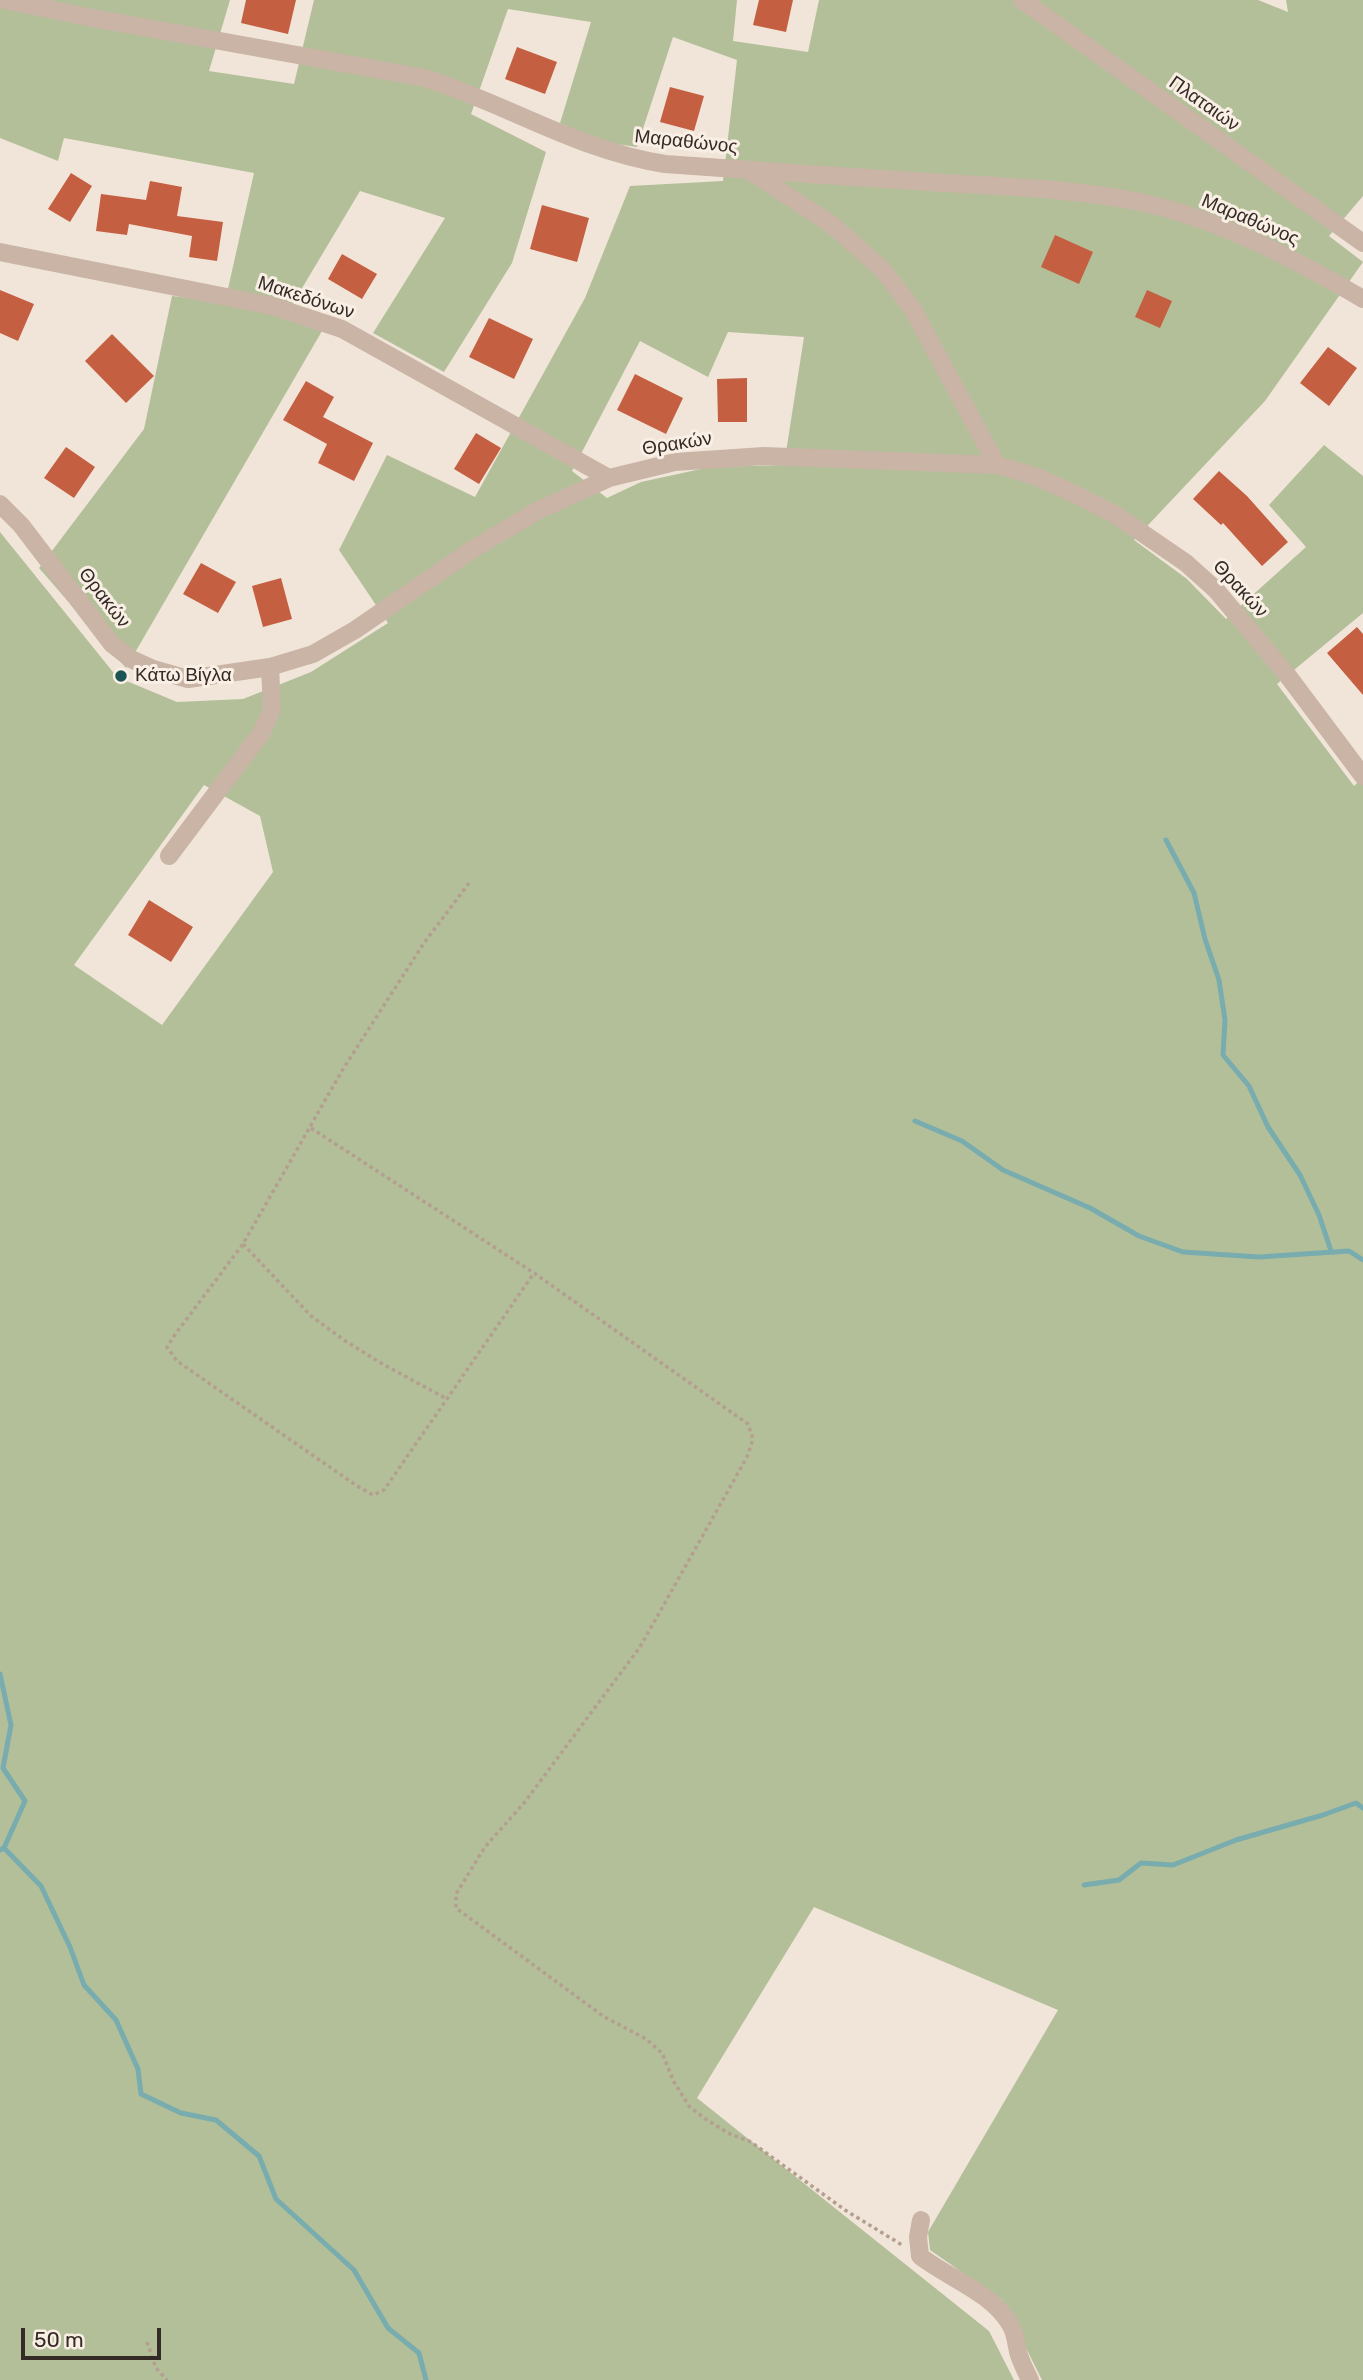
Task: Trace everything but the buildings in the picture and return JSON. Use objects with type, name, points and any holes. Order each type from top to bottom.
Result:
[{"type":"street","name":"Μαραθώνος","points":[[4,0],[425,78],[461,90],[571,138],[616,154],[665,164],[1051,190],[1141,202],[1230,232],[1323,276],[1363,299]]},
{"type":"street","points":[[79,0],[98,19]]},
{"type":"street","name":"Πλαταιών","points":[[1022,0],[1363,243]]},
{"type":"street","points":[[748,170],[831,223],[883,271],[912,308],[997,465]]},
{"type":"street","name":"Μακεδόνων","points":[[0,252],[272,306],[342,329],[609,478]]},
{"type":"street","name":"Θρακών","points":[[0,504],[21,524],[112,644],[131,659],[153,669],[188,679],[270,667],[313,654],[355,631],[473,550],[537,511],[609,478],[697,458],[764,456],[997,465],[1037,477],[1116,515],[1186,563],[1216,590],[1288,676],[1363,776]]},
{"type":"street","points":[[169,856],[262,732],[272,709],[270,667]]},
{"type":"street","points":[[921,2220],[918,2237],[920,2256],[938,2270],[989,2300],[1002,2312],[1012,2326],[1019,2356],[1030,2380]]},
{"type":"path","points":[[470,883],[424,943],[342,1069],[243,1244],[173,1336],[167,1348],[177,1361],[373,1495],[384,1490],[534,1273]]},
{"type":"path","points":[[311,1128],[534,1273],[748,1424],[753,1439],[747,1457],[640,1647],[524,1803],[472,1866],[456,1894],[456,1908],[603,2016],[646,2039],[662,2053],[674,2082],[689,2106],[704,2118],[751,2143],[845,2210],[920,2256]]},
{"type":"path","points":[[243,1244],[311,1316],[379,1363],[447,1399]]},
{"type":"path","points":[[147,2342],[156,2368],[167,2380]]},
{"type":"green space","points":[[0,0],[230,0],[209,71],[294,84],[314,0],[737,0],[733,41],[808,52],[819,0],[1258,0],[1288,12],[1286,0],[1363,0],[1363,196],[1329,236],[1363,262],[1265,401],[1134,540],[1187,579],[1226,619],[1306,547],[1269,505],[1324,445],[1363,476],[1363,613],[1277,684],[1354,786],[1363,777],[1363,2380],[1042,2380],[1002,2300],[930,2250],[928,2232],[1058,2010],[814,1907],[697,2098],[989,2331],[1014,2380],[0,2380],[0,532],[117,677],[177,702],[243,699],[311,672],[388,623],[339,550],[387,455],[475,497],[585,298],[630,186],[723,181],[737,60],[673,37],[637,147],[602,142],[560,123],[591,22],[508,9],[471,114],[546,152],[512,263],[444,372],[373,333],[445,218],[360,191],[286,315],[322,331],[126,668],[39,568],[144,429],[172,296],[225,302],[254,173],[64,138],[58,161],[0,138]],"holes":[[[728,332],[804,337],[784,465],[710,467],[641,482],[607,498],[572,471],[640,341],[708,377]],[[204,785],[260,816],[273,872],[162,1025],[74,965]]]},
{"type":"waterway","points":[[1166,840],[1194,893],[1205,939],[1219,980],[1225,1020],[1223,1055],[1249,1086],[1268,1127],[1300,1175],[1319,1215],[1331,1251]]},
{"type":"waterway","points":[[915,1121],[962,1141],[1003,1170],[1090,1208],[1139,1236],[1183,1252],[1259,1257],[1349,1251],[1363,1260]]},
{"type":"waterway","points":[[0,1674],[11,1725],[3,1768],[25,1801],[4,1848],[0,1850]]},
{"type":"waterway","points":[[1084,1885],[1119,1880],[1141,1863],[1173,1865],[1236,1840],[1356,1803],[1363,1808]]},
{"type":"waterway","points":[[4,1848],[41,1886],[70,1947],[84,1985],[116,2020],[138,2069],[141,2094],[181,2113],[216,2120],[259,2156],[276,2199],[354,2270],[388,2328],[419,2353],[426,2380]]},
{"type":"place","name":"Κάτω Βίγλα","points":[[121,676]]}]
